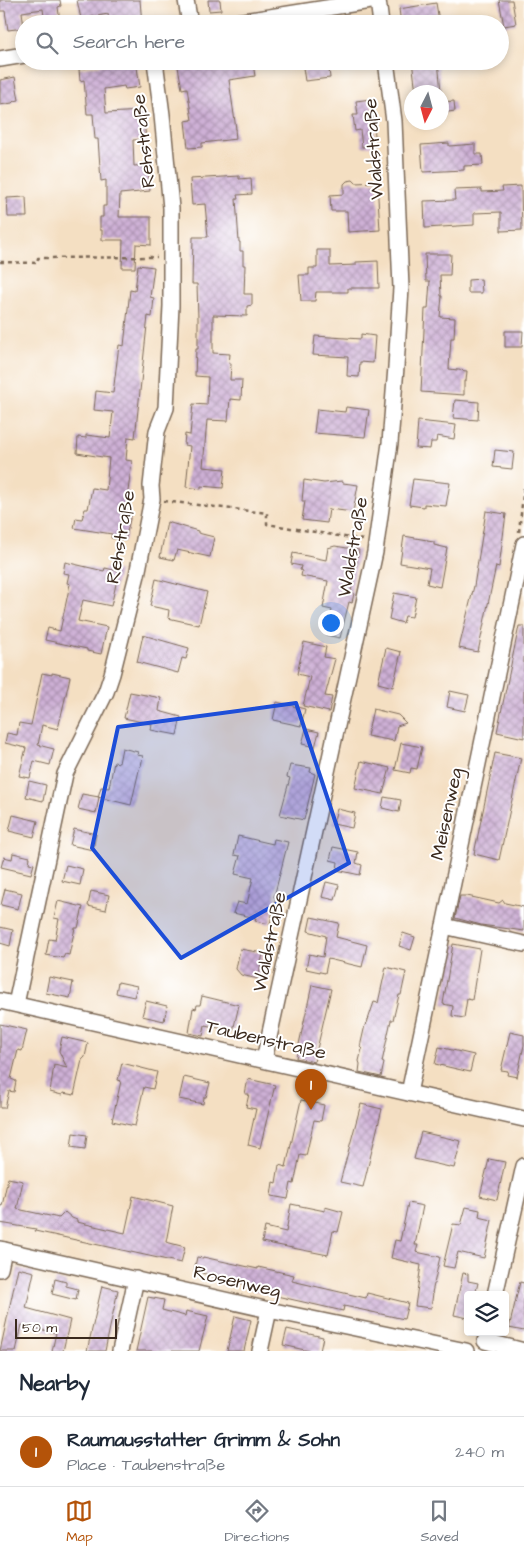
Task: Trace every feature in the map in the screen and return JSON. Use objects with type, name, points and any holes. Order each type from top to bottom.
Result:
[{"type":"street","points":[[186,0],[188,15]]},
{"type":"street","points":[[281,15],[377,0],[380,15]]},
{"type":"street","points":[[0,59],[15,56]]},
{"type":"street","name":"Rehstraße","points":[[16,1004],[66,774],[106,692],[137,575],[152,499],[151,486],[158,431],[166,408],[171,306],[171,208],[157,70]]},
{"type":"street","name":"Waldstraße","points":[[264,1060],[376,543],[390,443],[401,288],[394,121],[387,70]]},
{"type":"street","name":"Meisenweg","points":[[409,1093],[524,544]]},
{"type":"street","points":[[444,926],[524,944]]},
{"type":"street","name":"Taubenstraße","points":[[0,1001],[524,1119]]},
{"type":"street","points":[[496,1291],[524,1166]]},
{"type":"street","points":[[0,1269],[2,1250]]},
{"type":"street","name":"Rosenweg","points":[[2,1250],[269,1310],[466,1351]]},
{"type":"street","points":[[120,1351],[136,1279]]},
{"type":"street","points":[[260,1351],[269,1310]]},
{"type":"street","points":[[485,1342],[524,1350]]},
{"type":"path","points":[[0,262],[36,263],[38,258],[171,257]]},
{"type":"path","points":[[152,499],[267,513],[267,524],[376,543]]},
{"type":"highlighted area","points":[[296,703],[349,863],[181,958],[92,848],[118,727]]},
{"type":"building","points":[[0,0],[60,0],[61,6],[58,7],[59,15],[44,15],[43,9],[22,12],[22,15],[15,15],[15,29],[8,30],[5,11],[0,11]]},
{"type":"building","points":[[77,0],[140,0],[141,15],[80,15]]},
{"type":"building","points":[[208,0],[220,0],[221,10],[209,11]]},
{"type":"building","points":[[499,0],[512,0],[516,24],[509,25],[509,15],[502,15]]},
{"type":"building","points":[[436,3],[438,15],[400,15],[399,9]]},
{"type":"building","points":[[79,70],[137,70],[140,87],[125,89],[124,86],[104,89],[106,113],[143,111],[146,139],[133,140],[134,166],[148,165],[150,191],[120,194],[119,217],[151,217],[151,245],[136,244],[135,268],[122,268],[123,240],[102,240],[100,217],[103,217],[103,206],[106,206],[106,180],[101,181],[98,139],[95,139],[93,114],[87,114],[84,80],[80,81]]},
{"type":"building","points":[[179,70],[254,70],[255,76],[229,80],[236,139],[202,143],[202,147],[188,148],[185,121],[192,120],[187,88],[182,89]]},
{"type":"building","points":[[303,70],[329,70],[330,78],[305,81]]},
{"type":"building","points":[[413,70],[439,70],[440,85],[415,85]]},
{"type":"building","points":[[15,77],[19,100],[0,105],[0,80]]},
{"type":"building","points":[[371,99],[376,145],[362,147],[360,130],[355,131],[353,115],[358,115],[356,101]]},
{"type":"building","points":[[449,101],[454,101],[455,111],[449,112]]},
{"type":"building","points":[[449,143],[449,146],[475,144],[475,154],[482,154],[483,165],[464,166],[464,170],[423,172],[421,145]]},
{"type":"building","points":[[239,176],[239,179],[251,178],[252,194],[237,195],[238,199],[236,199],[240,251],[243,251],[243,265],[245,265],[244,294],[252,294],[252,305],[247,306],[247,316],[213,315],[213,353],[230,354],[230,380],[242,380],[241,400],[230,399],[228,421],[207,420],[203,467],[225,469],[223,488],[201,486],[201,489],[186,487],[190,446],[184,445],[185,434],[190,435],[193,404],[207,405],[208,377],[195,376],[196,349],[198,349],[198,319],[197,284],[192,284],[193,237],[208,237],[205,204],[192,205],[190,179]]},
{"type":"building","points":[[353,180],[356,183],[377,182],[380,230],[348,232],[347,211],[331,211],[330,195],[344,194],[344,184],[347,181]]},
{"type":"building","points":[[521,186],[522,230],[501,231],[501,212],[474,213],[474,225],[425,228],[424,201],[455,200],[454,190],[482,189],[482,192],[503,191],[502,187]]},
{"type":"building","points":[[26,197],[27,217],[8,217],[7,198]]},
{"type":"building","points":[[317,250],[330,250],[330,266],[356,265],[356,262],[378,261],[379,288],[348,288],[348,292],[316,292],[315,301],[301,301],[299,275],[309,275],[309,268],[317,268]]},
{"type":"building","points":[[425,254],[451,254],[450,275],[440,275],[442,296],[440,317],[455,318],[454,338],[451,338],[449,369],[467,371],[466,381],[464,381],[464,395],[421,392],[425,309],[428,309],[430,281],[426,281]]},
{"type":"building","points":[[138,265],[154,267],[150,297],[154,298],[152,317],[148,316],[135,438],[128,437],[126,460],[132,461],[125,514],[131,515],[125,541],[111,538],[112,534],[74,528],[76,518],[82,519],[85,509],[88,509],[92,488],[106,490],[109,458],[77,453],[78,437],[86,438],[86,435],[110,438],[113,412],[94,410],[96,391],[113,393],[119,345],[124,346],[130,290],[135,291]]},
{"type":"building","points":[[481,279],[482,293],[468,293],[468,280]]},
{"type":"building","points":[[505,331],[523,331],[522,347],[505,347]]},
{"type":"building","points":[[361,334],[375,336],[373,363],[360,362],[359,377],[347,376],[348,357],[313,355],[315,336],[361,339]]},
{"type":"building","points":[[455,400],[479,402],[478,420],[453,418]]},
{"type":"building","points":[[346,407],[369,410],[365,437],[314,433],[317,409],[345,412]]},
{"type":"building","points":[[418,421],[456,425],[454,439],[437,436],[436,442],[431,442],[430,449],[416,448]]},
{"type":"building","points":[[495,450],[514,452],[512,469],[493,467]]},
{"type":"building","points":[[413,479],[450,483],[446,506],[424,504],[424,507],[409,505]]},
{"type":"building","points":[[304,480],[324,483],[342,481],[343,483],[358,485],[353,512],[329,509],[327,523],[302,520],[305,501],[302,501]]},
{"type":"building","points":[[486,511],[506,514],[499,567],[496,566],[478,652],[459,648],[474,586]]},
{"type":"building","points":[[167,522],[214,537],[210,557],[177,550],[174,560],[160,557]]},
{"type":"building","points":[[404,536],[427,540],[434,542],[434,545],[447,548],[440,587],[427,584],[430,568],[400,563]]},
{"type":"building","points":[[335,546],[359,550],[351,592],[354,593],[352,603],[349,602],[340,638],[326,635],[332,610],[323,608],[328,581],[301,576],[301,566],[291,564],[293,553],[326,560],[328,548]]},
{"type":"building","points":[[65,562],[104,571],[105,568],[119,571],[111,606],[83,600],[78,621],[107,627],[101,654],[45,640],[48,628],[60,631],[70,584],[67,583],[69,574],[63,573]]},
{"type":"building","points":[[156,579],[207,592],[199,625],[168,618],[169,610],[150,606]]},
{"type":"building","points":[[394,593],[416,597],[412,617],[405,616],[403,623],[389,619]]},
{"type":"building","points":[[519,626],[524,626],[524,738],[497,732]]},
{"type":"building","points":[[143,635],[189,648],[186,659],[182,658],[178,673],[137,662]]},
{"type":"building","points":[[304,642],[326,647],[324,657],[335,659],[325,696],[332,697],[329,712],[303,706],[310,677],[297,674]]},
{"type":"building","points":[[386,648],[401,652],[393,687],[378,683]]},
{"type":"building","points":[[42,673],[70,677],[58,729],[42,725],[38,745],[54,749],[50,765],[34,761],[30,778],[19,776],[26,748],[5,743],[7,733],[17,735],[19,723],[31,725]]},
{"type":"building","points":[[450,691],[469,695],[465,711],[447,707]]},
{"type":"building","points":[[130,692],[161,698],[159,711],[181,717],[177,735],[151,730],[152,724],[124,718]]},
{"type":"building","points":[[277,702],[305,709],[301,726],[273,720]]},
{"type":"building","points":[[373,709],[398,715],[406,723],[397,726],[394,741],[367,736]]},
{"type":"building","points":[[306,729],[319,732],[315,747],[302,744]]},
{"type":"building","points":[[401,743],[422,747],[417,769],[411,768],[410,773],[395,770]]},
{"type":"building","points":[[122,748],[138,752],[137,755],[143,756],[131,805],[98,797],[101,787],[109,788],[114,762],[119,763]]},
{"type":"building","points":[[495,753],[521,758],[499,860],[474,854]]},
{"type":"building","points":[[361,761],[390,768],[383,794],[355,788]]},
{"type":"building","points":[[290,765],[311,768],[310,772],[315,774],[304,820],[280,815],[290,778],[287,777]]},
{"type":"building","points":[[29,781],[46,785],[43,801],[26,797]]},
{"type":"building","points":[[82,794],[99,797],[96,813],[78,809]]},
{"type":"building","points":[[384,797],[401,800],[399,812],[382,808]]},
{"type":"building","points":[[337,809],[355,813],[352,828],[333,824]]},
{"type":"building","points":[[13,815],[38,821],[34,837],[9,831]]},
{"type":"building","points":[[74,829],[96,834],[93,850],[70,845]]},
{"type":"building","points":[[238,836],[273,844],[274,839],[288,842],[274,897],[276,898],[270,924],[255,921],[256,918],[233,913],[237,902],[247,904],[253,878],[235,874],[240,856],[234,855]]},
{"type":"building","points":[[333,847],[358,852],[356,863],[362,865],[360,875],[337,870],[338,862],[330,860]]},
{"type":"building","points":[[13,853],[30,857],[29,863],[34,864],[31,874],[1,867],[4,857],[12,859]]},
{"type":"building","points":[[66,865],[83,869],[80,885],[62,881]]},
{"type":"building","points":[[326,882],[339,885],[335,900],[322,897]]},
{"type":"building","points":[[5,889],[22,893],[18,909],[1,905]]},
{"type":"building","points":[[91,891],[109,895],[106,910],[88,906]]},
{"type":"building","points":[[460,896],[499,903],[503,900],[505,903],[524,907],[524,931],[481,925],[455,918]]},
{"type":"building","points":[[58,901],[83,907],[78,928],[75,928],[69,955],[65,954],[63,958],[46,955],[49,939],[55,940],[59,919],[54,918]]},
{"type":"building","points":[[311,917],[339,923],[336,937],[367,945],[362,967],[328,959],[325,973],[306,969],[309,954],[323,957],[326,936],[308,931]]},
{"type":"building","points":[[0,927],[13,930],[10,946],[0,943]]},
{"type":"building","points":[[403,933],[415,937],[411,950],[399,946]]},
{"type":"building","points":[[453,944],[480,949],[472,1000],[467,999],[464,1018],[452,1016],[453,1006],[443,1004]]},
{"type":"building","points":[[240,949],[263,953],[258,979],[241,975],[236,969]]},
{"type":"building","points":[[386,967],[406,972],[401,995],[399,995],[393,1020],[391,1020],[382,1062],[384,1063],[381,1077],[359,1072],[359,1061],[365,1025],[374,1002],[378,1003]]},
{"type":"building","points":[[49,977],[73,982],[70,998],[46,993]]},
{"type":"building","points":[[118,982],[137,986],[134,997],[116,993]]},
{"type":"building","points":[[312,985],[331,989],[314,1062],[296,1058]]},
{"type":"building","points":[[202,996],[239,1005],[233,1031],[205,1025],[203,1036],[189,1033],[193,1008],[196,1009],[197,1005],[200,1005]]},
{"type":"building","points":[[146,1001],[167,1006],[164,1021],[142,1016]]},
{"type":"building","points":[[0,1024],[27,1030],[22,1051],[18,1050],[11,1079],[16,1081],[14,1092],[9,1091],[5,1108],[0,1108]]},
{"type":"building","points":[[510,1032],[524,1035],[524,1045],[517,1077],[507,1075],[508,1071],[501,1070]]},
{"type":"building","points":[[62,1037],[88,1043],[74,1095],[50,1092],[54,1065],[67,1068],[59,1051]]},
{"type":"building","points":[[439,1047],[474,1055],[470,1072],[435,1064]]},
{"type":"building","points":[[122,1063],[157,1072],[153,1089],[144,1087],[135,1126],[112,1121],[121,1081],[118,1080]]},
{"type":"building","points":[[184,1077],[210,1083],[203,1104],[179,1099]]},
{"type":"building","points":[[248,1079],[275,1085],[260,1148],[248,1145],[256,1109],[246,1107],[249,1094],[245,1094]]},
{"type":"building","points":[[301,1100],[324,1105],[321,1121],[314,1120],[306,1156],[300,1155],[294,1184],[291,1183],[288,1199],[271,1196],[273,1182],[276,1183],[279,1165],[286,1167]]},
{"type":"building","points":[[361,1104],[382,1109],[363,1187],[340,1182]]},
{"type":"building","points":[[421,1132],[461,1141],[454,1168],[414,1159]]},
{"type":"building","points":[[73,1133],[87,1135],[85,1149],[71,1147]]},
{"type":"building","points":[[489,1159],[505,1162],[497,1200],[480,1196]]},
{"type":"building","points":[[8,1178],[23,1181],[17,1209],[59,1218],[65,1212],[77,1220],[77,1222],[125,1233],[133,1196],[173,1206],[166,1242],[185,1247],[181,1263],[35,1231],[36,1229],[0,1223],[0,1205],[2,1206]]},
{"type":"building","points":[[408,1203],[423,1206],[415,1245],[418,1245],[416,1252],[440,1257],[432,1293],[431,1308],[415,1306],[421,1265],[391,1258],[395,1240],[400,1241]]},
{"type":"building","points":[[291,1204],[325,1211],[325,1207],[343,1212],[338,1232],[333,1231],[328,1255],[262,1242],[265,1227],[286,1232]]},
{"type":"building","points":[[466,1207],[480,1210],[479,1217],[492,1220],[484,1258],[458,1252],[454,1268],[443,1266],[453,1224],[461,1225]]},
{"type":"building","points":[[197,1257],[294,1275],[292,1281],[366,1298],[367,1293],[408,1303],[404,1319],[344,1306],[343,1311],[250,1290],[251,1286],[194,1271]]},
{"type":"building","points":[[18,1268],[34,1272],[26,1308],[70,1320],[63,1351],[52,1351],[56,1333],[22,1325],[16,1351],[0,1351]]},
{"type":"building","points":[[463,1273],[468,1274],[468,1281],[478,1283],[476,1291],[464,1291],[464,1317],[454,1315]]},
{"type":"building","points":[[55,1279],[66,1282],[66,1286],[78,1289],[76,1300],[52,1294]]},
{"type":"building","points":[[520,1282],[524,1283],[524,1331],[509,1328]]},
{"type":"building","points":[[102,1286],[118,1290],[105,1351],[87,1351]]},
{"type":"building","points":[[148,1297],[164,1300],[162,1310],[185,1316],[186,1311],[208,1316],[199,1351],[136,1351]]},
{"type":"building","points":[[235,1316],[251,1320],[244,1351],[227,1351]]},
{"type":"building","points":[[287,1329],[323,1337],[320,1351],[309,1351],[283,1345]]},
{"type":"place","name":"Raumausstatter Grimm & Sohn","points":[[311,1110]]}]
